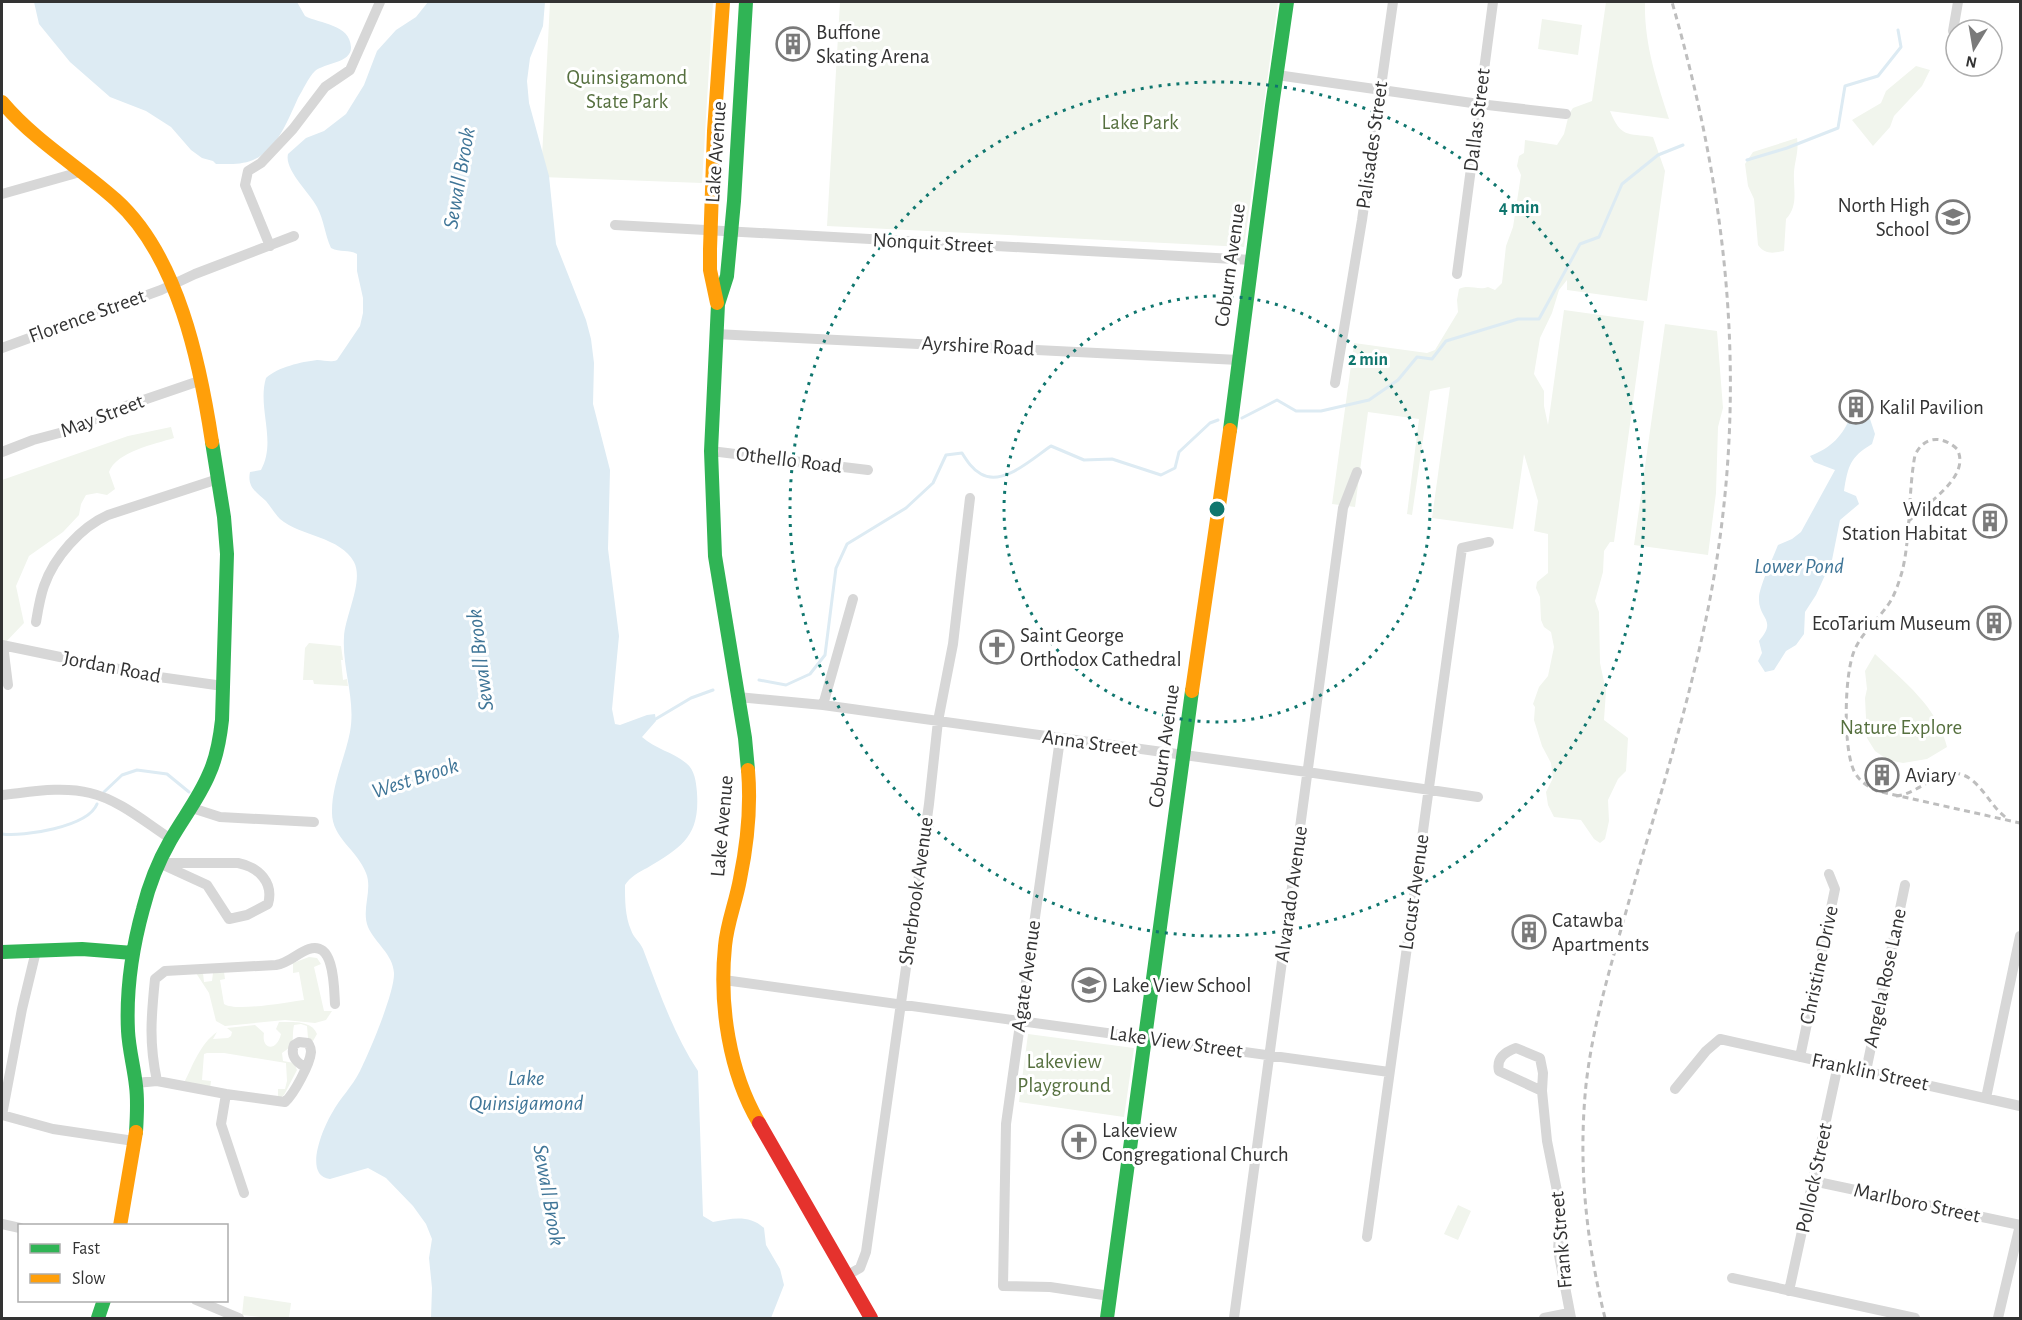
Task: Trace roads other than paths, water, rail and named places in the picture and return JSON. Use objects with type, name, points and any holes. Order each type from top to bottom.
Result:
[{"type":"main road","name":"Lake Avenue","points":[[718,304],[710,270],[714,130],[723,2]]},
{"type":"main road","name":"Lake Avenue","points":[[746,2],[738,152],[727,276],[718,304],[711,451],[715,556],[747,757],[749,810],[740,880],[726,938],[724,980],[731,1050],[744,1093],[765,1137],[871,1318]]},
{"type":"main road","name":"Coburn Avenue","points":[[1107,1318],[1287,2]]},
{"type":"main road","points":[[2,102],[26,128],[122,205],[144,229],[160,254],[186,321],[202,381],[224,513],[226,545],[222,722],[216,752],[207,779],[159,863],[145,902],[133,953],[128,1018],[137,1111],[120,1224]]},
{"type":"main road","points":[[2,952],[82,949],[133,953]]},
{"type":"main road","points":[[98,1318],[103,1302]]},
{"type":"street","points":[[270,246],[245,185],[248,171],[261,163],[293,129],[325,87],[350,70],[380,2]]},
{"type":"street","name":"Palisades Street","points":[[1335,383],[1351,289],[1392,2]]},
{"type":"street","name":"Dallas Street","points":[[1457,274],[1493,2]]},
{"type":"street","points":[[1955,18],[1958,2]]},
{"type":"street","points":[[1277,75],[1566,114]]},
{"type":"street","points":[[2,194],[80,172]]},
{"type":"street","name":"Nonquit Street","points":[[615,225],[1252,260]]},
{"type":"street","name":"Florence Street","points":[[2,348],[294,237]]},
{"type":"street","name":"Ayrshire Road","points":[[716,334],[1239,360]]},
{"type":"street","name":"May Street","points":[[2,452],[24,442],[68,431],[126,406],[202,381]]},
{"type":"street","name":"Othello Road","points":[[711,451],[868,470]]},
{"type":"street","name":"Alvarado Avenue","points":[[1234,1318],[1343,508],[1357,471]]},
{"type":"street","points":[[36,622],[44,585],[53,568],[85,528],[108,515],[218,479]]},
{"type":"street","name":"Sherbrook Avenue","points":[[846,1276],[860,1268],[866,1252],[929,804],[938,721],[953,644],[970,498]]},
{"type":"street","points":[[97,508],[108,515]]},
{"type":"street","name":"Locust Avenue","points":[[1367,1237],[1462,548],[1489,542]]},
{"type":"street","points":[[823,705],[853,599]]},
{"type":"street","points":[[2,645],[8,685]]},
{"type":"street","name":"Jordan Road","points":[[2,645],[152,676],[224,686]]},
{"type":"street","name":"Anna Street","points":[[738,697],[823,705],[1478,797]]},
{"type":"street","name":"Agate Avenue","points":[[1060,739],[1006,1125],[1003,1286],[1050,1287],[1110,1296]]},
{"type":"street","points":[[2,795],[64,790],[92,793],[116,804],[171,839]]},
{"type":"street","points":[[192,808],[220,817],[314,822]]},
{"type":"street","points":[[159,863],[243,864],[262,876],[271,892],[268,904],[248,915],[229,919],[207,885],[159,863]]},
{"type":"street","name":"Christine Drive","points":[[1800,1057],[1834,889],[1828,874]]},
{"type":"street","name":"Angela Rose Lane","points":[[1866,1071],[1905,885]]},
{"type":"street","points":[[1986,1098],[2020,936]]},
{"type":"street","points":[[157,1081],[151,1051],[153,1002],[155,979],[165,971],[276,965],[315,948],[323,951],[331,963],[335,1004]]},
{"type":"street","points":[[36,951],[21,1011],[2,1115],[53,1128],[134,1141]]},
{"type":"street","points":[[724,980],[900,1004]]},
{"type":"street","name":"Lake View Street","points":[[900,1004],[1389,1072]]},
{"type":"street","name":"Franklin Street","points":[[1675,1089],[1706,1052],[1720,1040],[2020,1106]]},
{"type":"street","name":"Frank Street","points":[[1542,1090],[1499,1071],[1500,1059],[1506,1052],[1515,1048],[1540,1058],[1543,1073],[1546,1141],[1561,1211],[1558,1250],[1570,1316]]},
{"type":"street","name":"Pollock Street","points":[[1788,1291],[1838,1065]]},
{"type":"street","points":[[136,1083],[157,1081],[285,1102],[294,1091],[305,1068]]},
{"type":"street","points":[[226,1094],[221,1124],[244,1193]]},
{"type":"street","name":"Marlboro Street","points":[[1814,1181],[2020,1225]]},
{"type":"street","points":[[2,1224],[18,1228]]},
{"type":"street","points":[[1998,1318],[2020,1225]]},
{"type":"street","points":[[1732,1278],[1915,1318]]},
{"type":"street","points":[[201,1302],[239,1318]]},
{"type":"street","points":[[1544,1318],[1570,1316]]},
{"type":"water","points":[[34,2],[297,2],[305,16],[340,29],[346,34],[351,47],[343,60],[319,68],[312,74],[281,133],[269,149],[248,162],[216,164],[191,150],[171,127],[146,111],[110,97],[70,62],[39,24]]},
{"type":"water","name":"Lake Quinsigamond","points":[[428,2],[545,2],[543,26],[530,58],[527,81],[529,103],[549,176],[556,244],[586,320],[591,339],[594,363],[593,404],[610,470],[608,549],[619,636],[612,709],[615,724],[620,725],[655,714],[656,721],[642,737],[689,766],[694,776],[697,793],[695,820],[686,839],[670,854],[635,875],[625,885],[626,914],[632,933],[643,949],[674,1027],[698,1071],[703,1216],[713,1222],[746,1219],[764,1228],[766,1245],[780,1269],[784,1285],[771,1318],[431,1318],[432,1288],[429,1258],[432,1239],[426,1224],[413,1206],[386,1178],[368,1168],[330,1179],[322,1176],[317,1169],[316,1160],[324,1128],[360,1071],[386,1008],[394,973],[387,954],[371,933],[366,920],[368,879],[366,873],[336,829],[332,811],[336,781],[350,732],[351,708],[344,637],[357,579],[354,562],[348,554],[340,547],[288,525],[280,519],[253,489],[249,477],[250,472],[261,470],[267,448],[264,401],[266,378],[283,368],[297,364],[317,360],[337,360],[360,326],[363,313],[357,254],[331,248],[314,201],[290,167],[288,154],[306,138],[324,131],[346,114],[364,85],[377,51],[396,30],[416,17]]},
{"type":"water","name":"Lower Pond","points":[[1860,412],[1869,416],[1875,434],[1872,444],[1859,453],[1851,463],[1847,475],[1844,491],[1856,496],[1859,504],[1840,520],[1832,560],[1816,595],[1805,612],[1804,634],[1796,645],[1786,651],[1774,670],[1765,672],[1758,661],[1762,653],[1759,641],[1767,628],[1766,619],[1759,605],[1764,580],[1778,545],[1801,532],[1835,470],[1814,462],[1810,456],[1830,445],[1840,435],[1851,415]]},
{"type":"waterway","points":[[1747,160],[1787,148],[1838,128],[1845,86],[1878,76],[1901,47],[1898,30]]},
{"type":"waterway","points":[[1242,418],[1277,400],[1296,411],[1321,411],[1369,400],[1398,380],[1417,357],[1432,359],[1446,341],[1518,319],[1539,319],[1580,244],[1599,237],[1622,184],[1658,155],[1683,145]]},
{"type":"waterway","points":[[759,680],[786,685],[810,674],[825,655],[836,568],[847,544],[906,508],[933,483],[946,455],[962,453],[970,465],[981,474],[999,477],[1027,464],[1051,446],[1084,460],[1112,459],[1161,475],[1175,468],[1179,452],[1210,423],[1218,420]]},
{"type":"waterway","points":[[654,720],[691,698],[713,690]]},
{"type":"waterway","name":"West Brook","points":[[104,792],[122,775],[137,770],[167,774],[189,792]]},
{"type":"waterway","name":"West Brook","points":[[2,834],[24,834],[54,829],[81,819],[97,804]]},
{"type":"railway","points":[[1605,1318],[1593,1260],[1583,1173],[1584,1115],[1589,1062],[1610,969],[1671,758],[1699,650],[1720,536],[1728,458],[1730,382],[1728,306],[1720,230],[1708,154],[1692,78],[1672,2]]},
{"type":"railway","points":[[1908,522],[1916,515],[1935,498],[1953,480],[1960,459],[1957,449],[1951,444],[1939,440],[1928,441],[1915,455],[1911,484],[1910,499],[1909,514],[1908,529],[1907,544],[1901,576],[1890,602],[1862,636],[1851,660],[1846,710],[1848,745],[1854,771],[1858,778],[1877,791],[2020,823]]},
{"type":"railway","points":[[1896,796],[1906,794],[1944,775],[1953,773],[1963,775],[1973,781],[1998,811],[2008,819]]},
{"type":"place","name":"Buffone Skating Arena","points":[[793,44]]},
{"type":"place","name":"North High School","points":[[1953,217]]},
{"type":"place","name":"Kalil Pavilion","points":[[1856,407]]},
{"type":"place","name":"Wildcat Station Habitat","points":[[1990,521]]},
{"type":"place","name":"EcoTarium Museum","points":[[1994,623]]},
{"type":"place","name":"Saint George Orthodox Cathedral","points":[[997,647]]},
{"type":"place","name":"Aviary","points":[[1882,775]]},
{"type":"place","name":"Catawba Apartments","points":[[1529,932]]},
{"type":"place","name":"Lake View School","points":[[1089,985]]},
{"type":"place","name":"Lakeview Congregational Church","points":[[1079,1142]]},
{"type":"park label","name":"Quinsigamond State Park","points":[[627,89]]},
{"type":"park label","name":"Lake Park","points":[[1140,122]]},
{"type":"park label","name":"Nature Explore","points":[[1901,727]]},
{"type":"park label","name":"Lakeview Playground","points":[[1064,1073]]},
{"type":"water label","name":"Sewall Brook","points":[[459,178]]},
{"type":"water label","name":"Sewall Brook","points":[[480,660]]},
{"type":"water label","name":"Sewall Brook","points":[[549,1195]]}]
